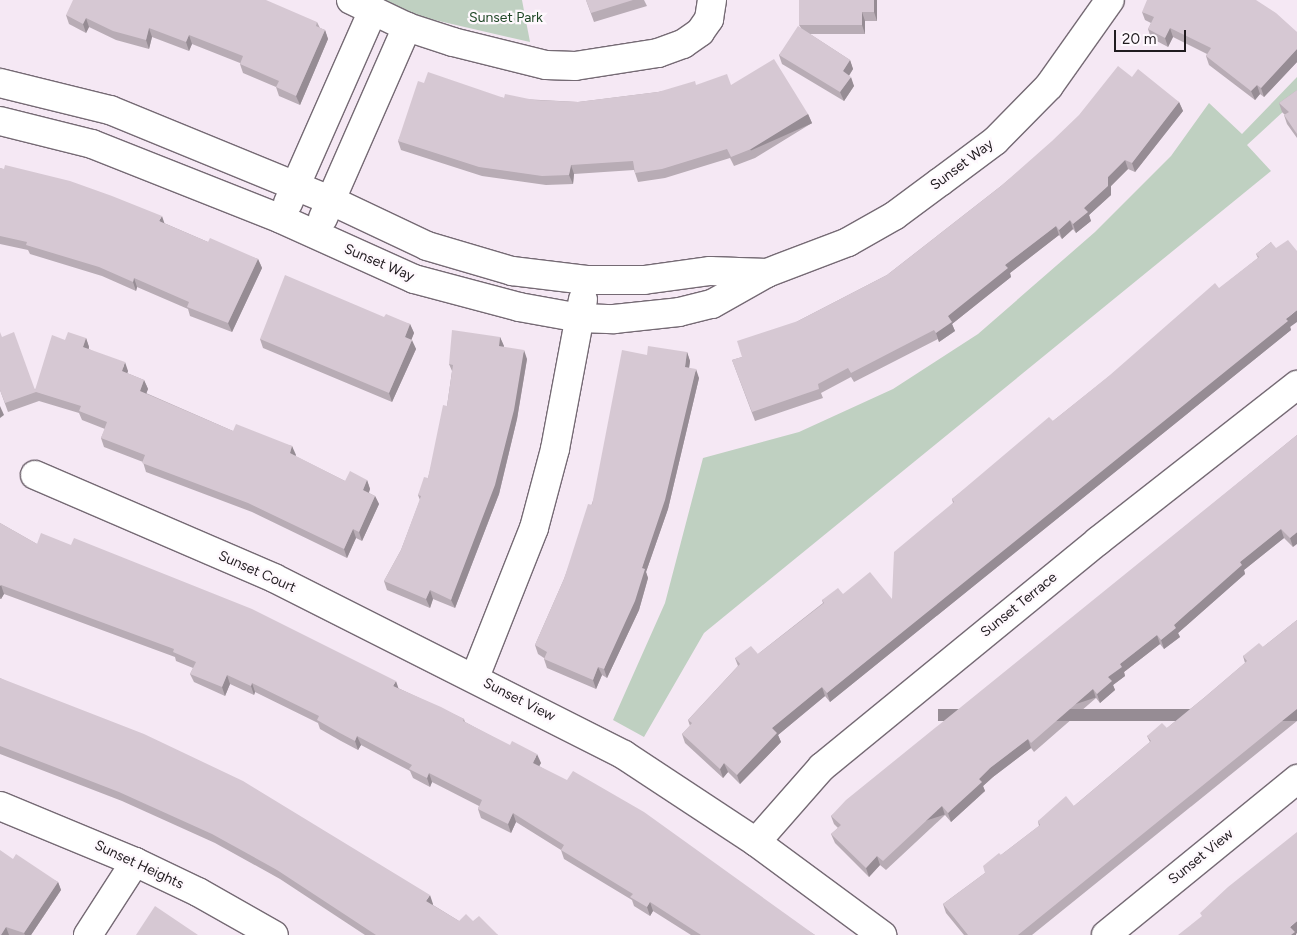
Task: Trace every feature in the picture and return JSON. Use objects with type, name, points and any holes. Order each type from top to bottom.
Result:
[{"type":"street","points":[[281,219],[362,5],[407,27],[504,56],[546,65],[575,66],[658,53],[684,44],[700,32],[709,20],[712,0]]},
{"type":"street","name":"Sunset Way","points":[[0,122],[92,144],[281,219],[414,278],[519,307],[580,318],[624,318],[704,306],[767,273],[848,242],[894,216],[995,141],[1049,86],[1110,0]]},
{"type":"street","points":[[315,235],[332,201],[407,27]]},
{"type":"street","name":"Sunset Way","points":[[0,83],[110,110],[332,201],[426,246],[512,272],[586,280],[644,280],[710,271],[767,273]]},
{"type":"street","name":"Sunset View","points":[[586,280],[555,449],[534,528],[475,677],[624,754],[756,842],[882,935]]},
{"type":"street","name":"Sunset Terrace","points":[[756,842],[822,767],[1098,541],[1297,385]]},
{"type":"street","name":"Sunset Court","points":[[35,475],[274,578],[475,677]]},
{"type":"street","name":"Sunset View","points":[[1106,935],[1297,779]]},
{"type":"street","name":"Sunset Heights","points":[[0,806],[135,862],[198,892],[274,935]]},
{"type":"street","points":[[88,935],[135,862]]},
{"type":"green space","name":"Sunset Park","points":[[380,0],[522,0],[530,42],[413,15]]},
{"type":"green space","points":[[1297,77],[1297,99],[1247,145],[1271,171],[704,633],[644,737],[613,720],[665,603],[703,458],[799,432],[893,389],[978,334],[1095,232],[1171,156],[1209,103],[1242,134]]},
{"type":"building","points":[[73,0],[266,0],[317,22],[316,26],[325,30],[296,96],[276,87],[279,81],[240,64],[243,56],[189,35],[186,42],[149,28],[146,40],[113,31],[86,18],[83,24],[66,15]]},
{"type":"building","points":[[586,0],[633,0],[591,13]]},
{"type":"building","points":[[799,0],[874,0],[874,12],[862,12],[862,25],[799,25]]},
{"type":"building","points":[[1147,0],[1256,0],[1276,13],[1297,32],[1297,49],[1261,88],[1257,85],[1251,91],[1206,56],[1211,48],[1170,28],[1165,38],[1148,29],[1154,17],[1142,12]]},
{"type":"building","points":[[798,26],[850,60],[843,71],[851,77],[840,92],[779,55]]},
{"type":"building","points":[[774,59],[808,114],[751,149],[731,157],[727,149],[662,169],[635,173],[633,161],[571,165],[569,175],[542,176],[479,167],[398,141],[418,81],[424,83],[428,72],[504,98],[505,94],[534,100],[578,102],[658,92],[695,81],[696,85],[727,74],[731,85]]},
{"type":"building","points":[[1118,66],[1132,77],[1138,69],[1179,102],[1132,163],[1125,160],[1108,177],[1108,186],[1084,208],[1088,212],[1073,224],[1070,220],[1059,230],[1056,226],[1005,265],[1008,268],[948,316],[952,322],[936,333],[934,330],[851,373],[848,368],[818,384],[819,389],[752,412],[732,360],[742,357],[737,341],[798,321],[887,275],[1001,186],[1052,141],[1079,115]]},
{"type":"building","points":[[1297,90],[1297,134],[1284,115],[1289,112],[1279,103]]},
{"type":"building","points":[[5,165],[70,181],[112,196],[162,216],[159,221],[208,242],[210,238],[258,259],[228,323],[187,307],[189,302],[134,278],[133,282],[99,267],[26,245],[27,242],[0,236],[0,168],[4,169]]},
{"type":"building","points":[[1288,240],[1297,251],[1297,310],[1286,319],[1288,321],[827,693],[822,687],[772,728],[777,733],[737,775],[724,763],[720,769],[682,734],[692,723],[688,720],[740,664],[735,658],[751,646],[758,654],[824,603],[822,600],[838,588],[843,594],[870,572],[892,599],[894,552],[954,502],[952,499],[1049,417],[1053,421],[1110,375],[1215,283],[1219,288],[1259,257],[1256,254],[1271,242],[1276,248]]},
{"type":"building","points":[[285,275],[384,317],[386,314],[410,324],[405,337],[412,340],[389,393],[260,339]]},
{"type":"building","points":[[452,330],[500,337],[499,346],[524,350],[514,410],[495,485],[451,600],[430,590],[426,599],[384,581],[401,550],[421,496],[418,495],[424,477],[428,478],[443,405],[447,406],[453,365],[449,364]]},
{"type":"building","points":[[0,332],[2,337],[14,332],[35,390],[52,335],[65,340],[68,332],[86,338],[83,347],[125,362],[122,371],[144,380],[140,391],[233,431],[236,424],[292,446],[290,453],[345,481],[350,471],[367,480],[363,490],[375,496],[359,532],[353,529],[344,549],[248,503],[142,463],[145,455],[101,438],[107,422],[79,411],[81,406],[36,392],[5,403],[0,390]]},
{"type":"building","points":[[648,346],[687,352],[685,367],[696,369],[665,500],[642,568],[645,569],[635,601],[604,669],[598,667],[593,680],[544,659],[547,652],[535,645],[564,579],[588,504],[592,505],[622,350],[647,355]]},
{"type":"building","points":[[1297,435],[1297,532],[1290,538],[1281,529],[1240,562],[1242,565],[1174,625],[1176,628],[1161,640],[1157,635],[1120,664],[1122,667],[1108,677],[1112,681],[1097,694],[1093,689],[1031,743],[1028,739],[990,768],[979,779],[982,782],[948,813],[942,806],[883,861],[877,856],[866,868],[831,834],[841,825],[831,816],[846,800]]},
{"type":"building","points":[[0,523],[37,544],[41,533],[71,545],[74,538],[252,609],[396,681],[393,686],[441,707],[464,719],[463,721],[510,745],[512,741],[537,754],[533,763],[567,780],[573,771],[644,812],[815,935],[701,935],[650,902],[647,907],[630,897],[633,894],[561,850],[564,845],[513,813],[508,824],[478,809],[482,800],[429,773],[427,778],[409,769],[412,765],[357,736],[355,741],[317,720],[319,716],[252,683],[251,686],[227,675],[222,687],[190,674],[196,662],[173,652],[174,649],[0,586]]},
{"type":"building","points":[[1297,620],[1297,709],[1018,935],[968,935],[943,904],[985,873],[983,866],[999,853],[1001,855],[1040,825],[1038,821],[1066,796],[1074,806],[1151,741],[1147,736],[1162,723],[1167,728],[1247,661],[1243,656],[1259,643],[1263,647]]},
{"type":"building","points":[[0,678],[144,734],[243,781],[430,895],[426,901],[459,921],[466,914],[473,921],[479,916],[498,935],[376,935],[277,870],[212,834],[119,792],[0,746]]},
{"type":"building","points":[[1297,832],[1297,921],[1290,927],[1295,932],[1291,935],[1178,935],[1202,916],[1200,913],[1228,887]]},
{"type":"building","points":[[0,850],[13,859],[16,854],[58,882],[24,933],[6,927],[0,935]]},
{"type":"building","points":[[155,906],[198,935],[136,935]]}]
